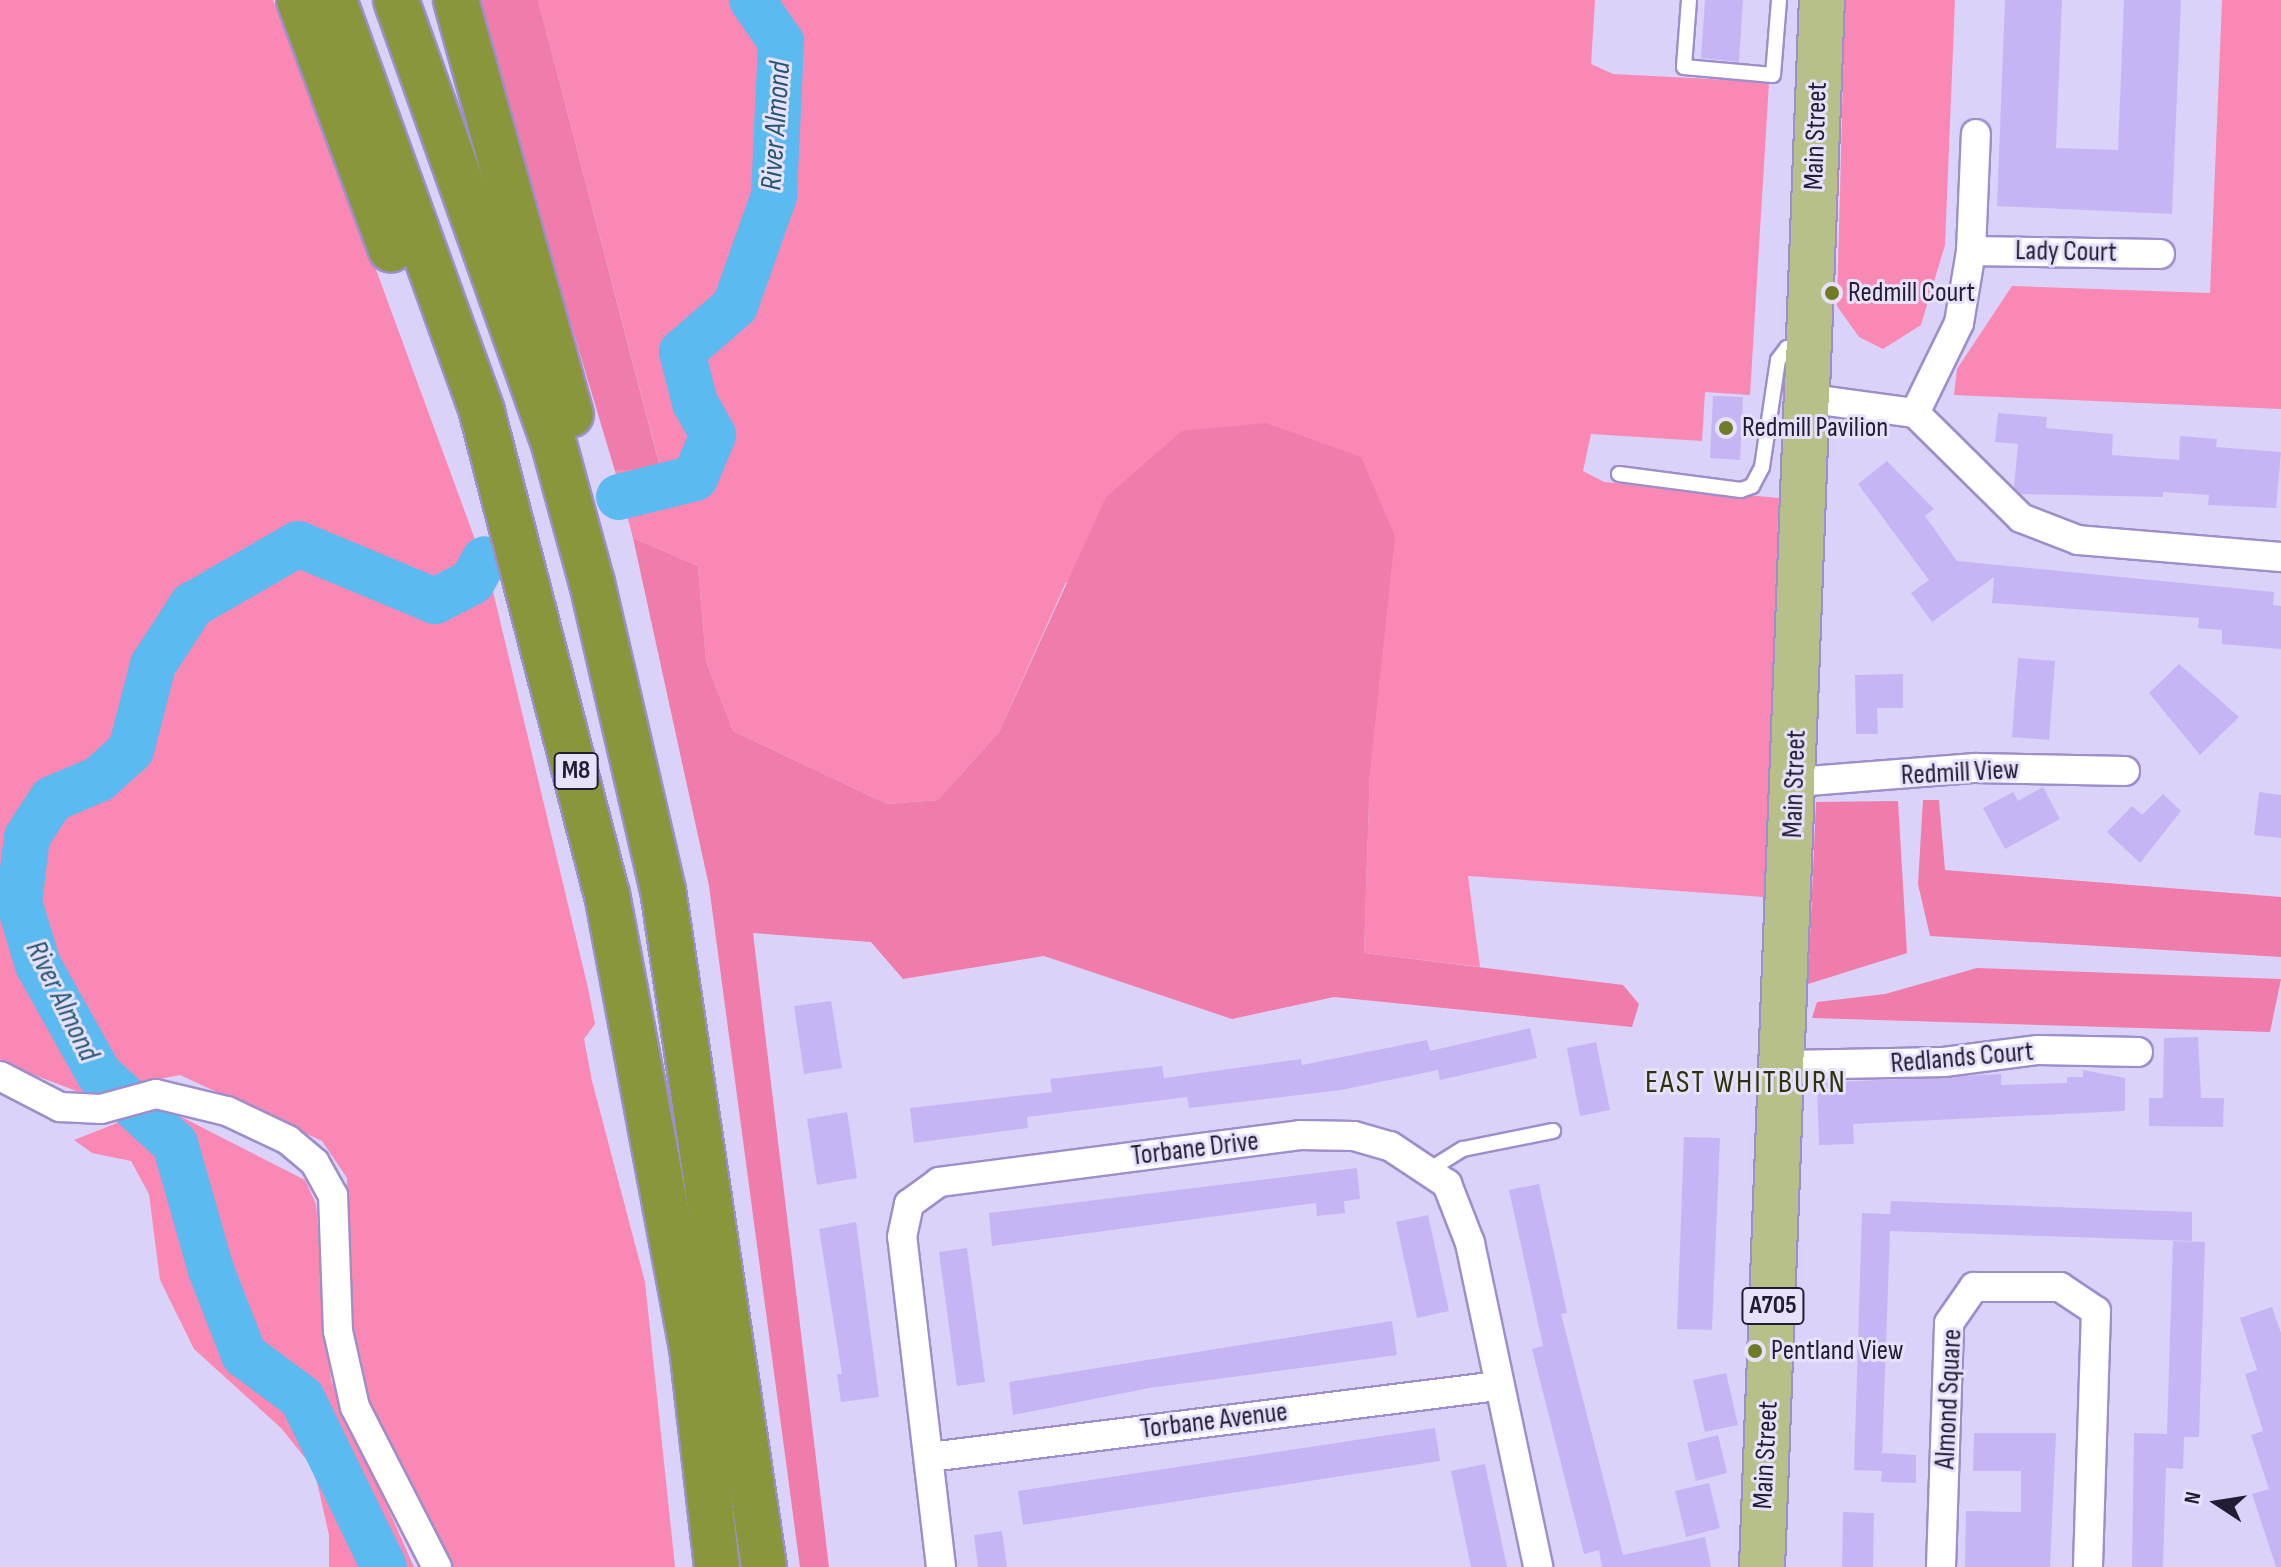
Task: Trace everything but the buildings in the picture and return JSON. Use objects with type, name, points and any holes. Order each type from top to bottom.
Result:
[{"type":"highway","name":"M8","points":[[299,0],[562,714]]},
{"type":"highway","name":"M8","points":[[334,0],[482,412],[607,894],[692,1347],[717,1567]]},
{"type":"highway","name":"M8","points":[[396,0],[552,437],[592,583],[663,890],[759,1512]]},
{"type":"highway","name":"M8","points":[[456,0],[619,575],[692,893],[764,1567]]},
{"type":"main road","name":"Main Street","points":[[1762,1567],[1796,782],[1805,398],[1822,0]]},
{"type":"street","points":[[1915,413],[1959,323],[1971,251],[1976,134]]},
{"type":"street","name":"Lady Court","points":[[1971,251],[2160,254]]},
{"type":"street","points":[[1805,398],[1915,413],[2021,518],[2078,540],[2281,557]]},
{"type":"street","name":"Redmill View","points":[[1796,782],[1975,768],[2125,771]]},
{"type":"street","name":"Redlands Court","points":[[1785,1055],[1930,1063],[2038,1050],[2138,1052]]},
{"type":"street","points":[[0,1076],[60,1107],[101,1109],[156,1094],[227,1111],[288,1140],[315,1163],[333,1195],[338,1331],[355,1407],[437,1567]]},
{"type":"street","name":"Torbane Drive","points":[[941,1567],[902,1237],[909,1204],[939,1182],[1300,1135],[1354,1136],[1390,1146],[1447,1184],[1470,1243],[1538,1567]]},
{"type":"street","name":"Almond Square","points":[[1941,1567],[1949,1323],[1974,1287],[2060,1287],[2096,1311],[2088,1567]]},
{"type":"street","name":"Torbane Avenue","points":[[930,1457],[1498,1386]]},
{"type":"lane","points":[[1689,0],[1684,67],[1773,75],[1779,0]]},
{"type":"lane","points":[[1619,474],[1741,490],[1752,486],[1762,467],[1778,360],[1787,348],[1807,347]]},
{"type":"lane","points":[[1429,1170],[1463,1149],[1553,1131]]},
{"type":"shaded area","points":[[0,0],[273,0],[294,46],[491,583],[588,988],[595,1024],[584,1039],[592,1081],[645,1282],[675,1567],[450,1567],[366,1401],[350,1353],[347,1178],[322,1141],[180,1075],[84,1094],[0,1062]]},
{"type":"shaded area","points":[[474,0],[538,0],[660,467],[615,471]]},
{"type":"shaded area","points":[[538,0],[1595,0],[1591,64],[1613,74],[1769,82],[1750,395],[1705,392],[1702,441],[1591,434],[1583,471],[1604,482],[1779,498],[1764,897],[1468,876],[1480,967],[1364,953],[1370,771],[1066,582],[999,732],[938,800],[887,804],[733,731],[706,661],[698,566],[633,538],[615,471],[660,466]]},
{"type":"shaded area","points":[[1845,0],[1955,0],[1945,245],[1921,325],[1883,349],[1859,337],[1837,306]]},
{"type":"shaded area","points":[[2222,0],[2281,0],[2281,409],[1954,395],[1957,369],[2012,286],[2210,293]]},
{"type":"shaded area","points":[[1266,423],[1361,457],[1395,536],[1370,771],[1364,953],[1623,985],[1639,1004],[1632,1027],[1334,997],[1232,1019],[1044,956],[903,979],[871,942],[753,933],[829,1567],[800,1567],[709,886],[633,538],[698,566],[706,661],[733,731],[887,804],[938,800],[999,732],[1106,497],[1182,431]]},
{"type":"shaded area","points":[[1923,800],[1939,800],[1945,870],[2281,897],[2281,957],[1930,936],[1918,884]]},
{"type":"shaded area","points":[[1898,801],[1907,953],[1808,984],[1816,802]]},
{"type":"shaded area","points":[[1977,968],[2281,979],[2270,1032],[1812,1018],[1817,1002],[1885,994]]},
{"type":"shaded area","points":[[160,1106],[305,1180],[316,1204],[331,1380],[414,1567],[329,1567],[329,1535],[314,1469],[281,1428],[194,1349],[160,1280],[149,1194],[131,1161],[92,1153],[74,1140]]},
{"type":"waterway","name":"River Almond","points":[[619,497],[695,478],[713,435],[695,403],[682,352],[735,306],[774,196],[781,42],[752,0]]},
{"type":"waterway","name":"River Almond","points":[[384,1567],[302,1398],[244,1355],[211,1270],[175,1144],[99,1074],[38,965],[19,902],[27,837],[52,799],[99,779],[131,750],[153,665],[192,605],[298,544],[435,601],[472,582],[485,559]]},
{"type":"place","name":"Redmill Court","points":[[1832,293]]},
{"type":"place","name":"Redmill Pavilion","points":[[1726,428]]},
{"type":"place","name":"Pentland View","points":[[1755,1351]]},
{"type":"district","name":"EAST WHITBURN","points":[[1746,1083]]}]
